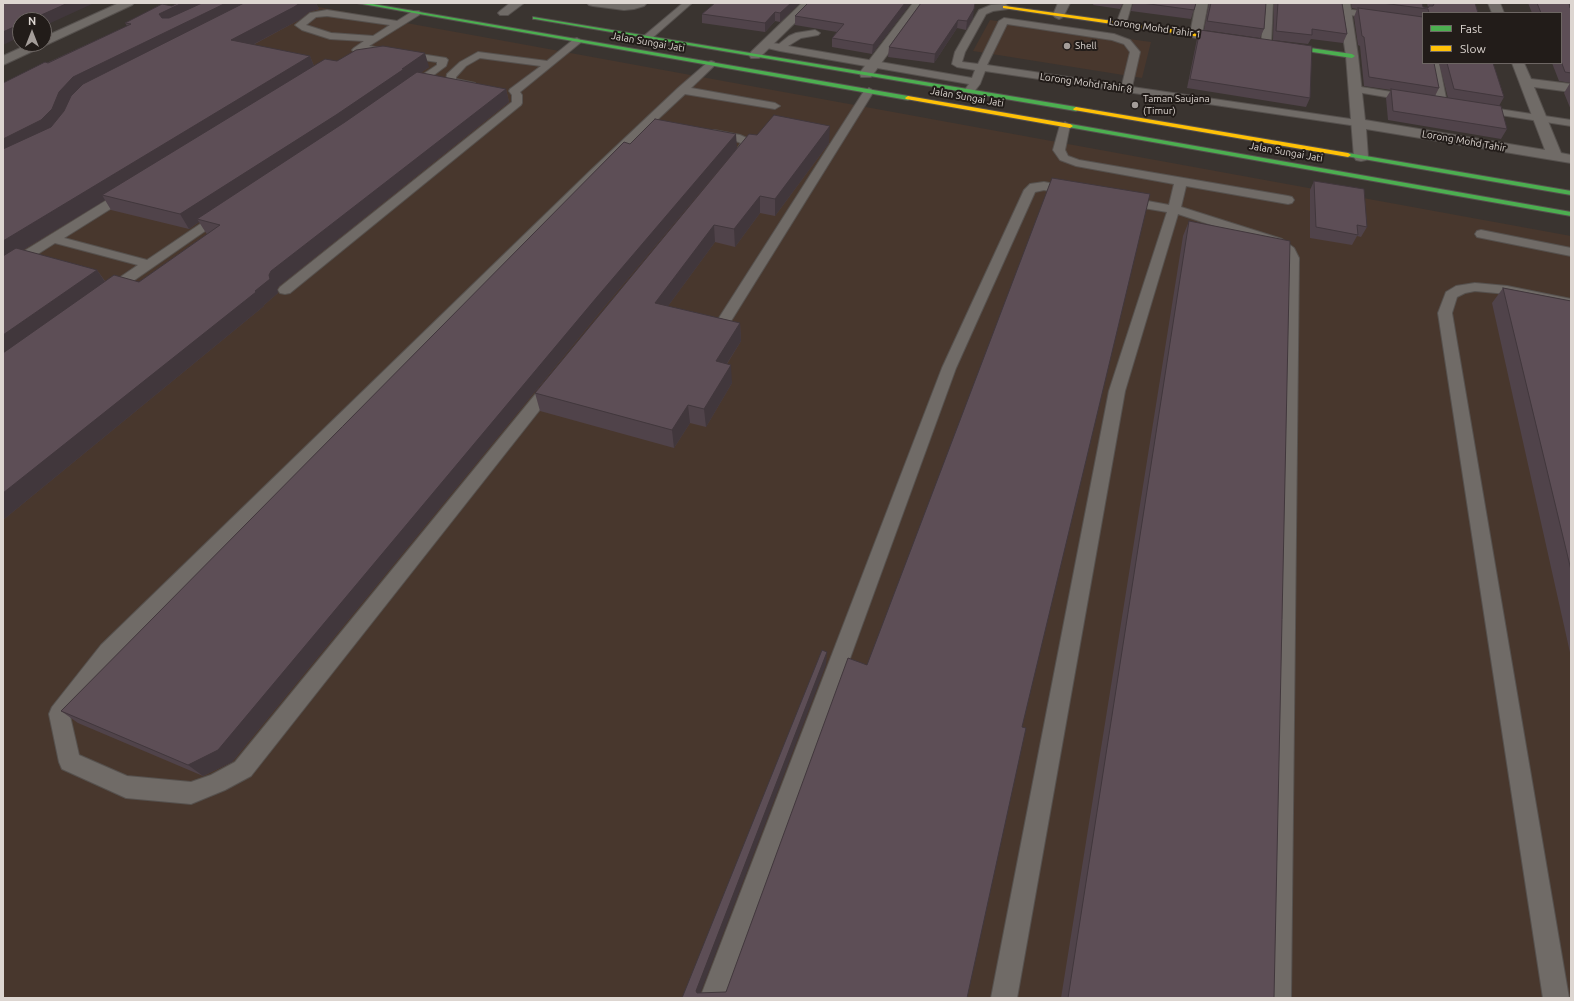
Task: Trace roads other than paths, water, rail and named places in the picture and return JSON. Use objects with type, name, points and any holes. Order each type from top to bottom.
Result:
[{"type":"main road","name":"Jalan Sungai Jati","points":[[359,3],[1413,185],[1571,214]]},
{"type":"main road","name":"Lorong Mohd Tahir 1","points":[[1005,7],[1235,40]]},
{"type":"main road","name":"Jalan Sungai Jati","points":[[501,12],[755,55],[869,69],[969,91],[1571,193]]},
{"type":"main road","points":[[1262,44],[1352,56]]},
{"type":"street","points":[[52,38],[128,3]]},
{"type":"street","points":[[501,12],[518,3]]},
{"type":"street","points":[[593,3],[624,7],[636,6],[640,3]]},
{"type":"street","points":[[755,55],[809,3]]},
{"type":"street","points":[[869,69],[919,3]]},
{"type":"street","points":[[1059,15],[1064,3]]},
{"type":"street","points":[[1196,34],[1202,3]]},
{"type":"street","points":[[1345,7],[1352,56],[1361,157]]},
{"type":"street","points":[[3,61],[22,52]]},
{"type":"street","points":[[1518,64],[1555,156]]},
{"type":"street","points":[[1525,82],[1571,88]]},
{"type":"street","name":"Lorong Mohd Tahir","points":[[1358,123],[1571,159]]},
{"type":"lane","points":[[648,37],[688,3]]},
{"type":"lane","points":[[1121,24],[1128,3]]},
{"type":"lane","points":[[1262,44],[1269,3]]},
{"type":"lane","name":"Lorong Mohd Tahir 8","points":[[1005,7],[991,8],[982,12],[960,52],[956,64],[1358,123]]},
{"type":"lane","points":[[1345,7],[1422,22]]},
{"type":"lane","points":[[374,39],[330,36],[305,28],[300,24],[313,15],[328,13],[398,24]]},
{"type":"lane","points":[[347,56],[416,13]]},
{"type":"lane","points":[[969,91],[976,82],[980,68],[1004,21],[1114,37],[1127,42],[1135,52],[1126,89]]},
{"type":"lane","points":[[780,48],[792,38],[799,35],[815,33]]},
{"type":"lane","points":[[285,290],[517,103],[516,95],[510,91],[526,83],[577,41]]},
{"type":"lane","points":[[766,45],[869,69],[976,82]]},
{"type":"lane","points":[[360,48],[443,60],[441,66],[403,93]]},
{"type":"lane","points":[[483,88],[451,81],[451,76],[463,64],[478,55],[550,64]]},
{"type":"lane","points":[[562,372],[243,769],[217,783],[191,793],[126,787],[70,762],[59,714],[108,651],[577,189],[711,64]]},
{"type":"lane","points":[[1355,89],[1446,104],[1434,64]]},
{"type":"lane","points":[[682,90],[775,106]]},
{"type":"lane","points":[[724,321],[869,91]]},
{"type":"lane","points":[[1465,106],[1571,123]]},
{"type":"lane","points":[[651,119],[667,123]]},
{"type":"lane","points":[[1065,125],[1059,150],[1064,158],[1076,163],[1288,200]]},
{"type":"lane","points":[[705,131],[736,137],[747,142],[742,152],[726,170]]},
{"type":"lane","points":[[1004,998],[1117,391],[1174,209],[1181,181]]},
{"type":"lane","points":[[713,998],[948,368],[1030,190],[1034,187],[1044,186],[1088,194]]},
{"type":"lane","points":[[3,270],[133,189]]},
{"type":"lane","points":[[1109,198],[1174,209],[1277,242],[1289,251],[1292,258],[1278,998]]},
{"type":"lane","points":[[98,300],[148,264],[234,207]]},
{"type":"lane","points":[[1481,234],[1571,252]]},
{"type":"lane","points":[[53,239],[148,264]]},
{"type":"lane","points":[[1556,998],[1445,313],[1451,295],[1461,289],[1475,287],[1507,290],[1571,303]]},
{"type":"place","name":"Shell","points":[[1067,46]]},
{"type":"place","name":"Taman Saujana (Timur)","points":[[1135,105]]}]
